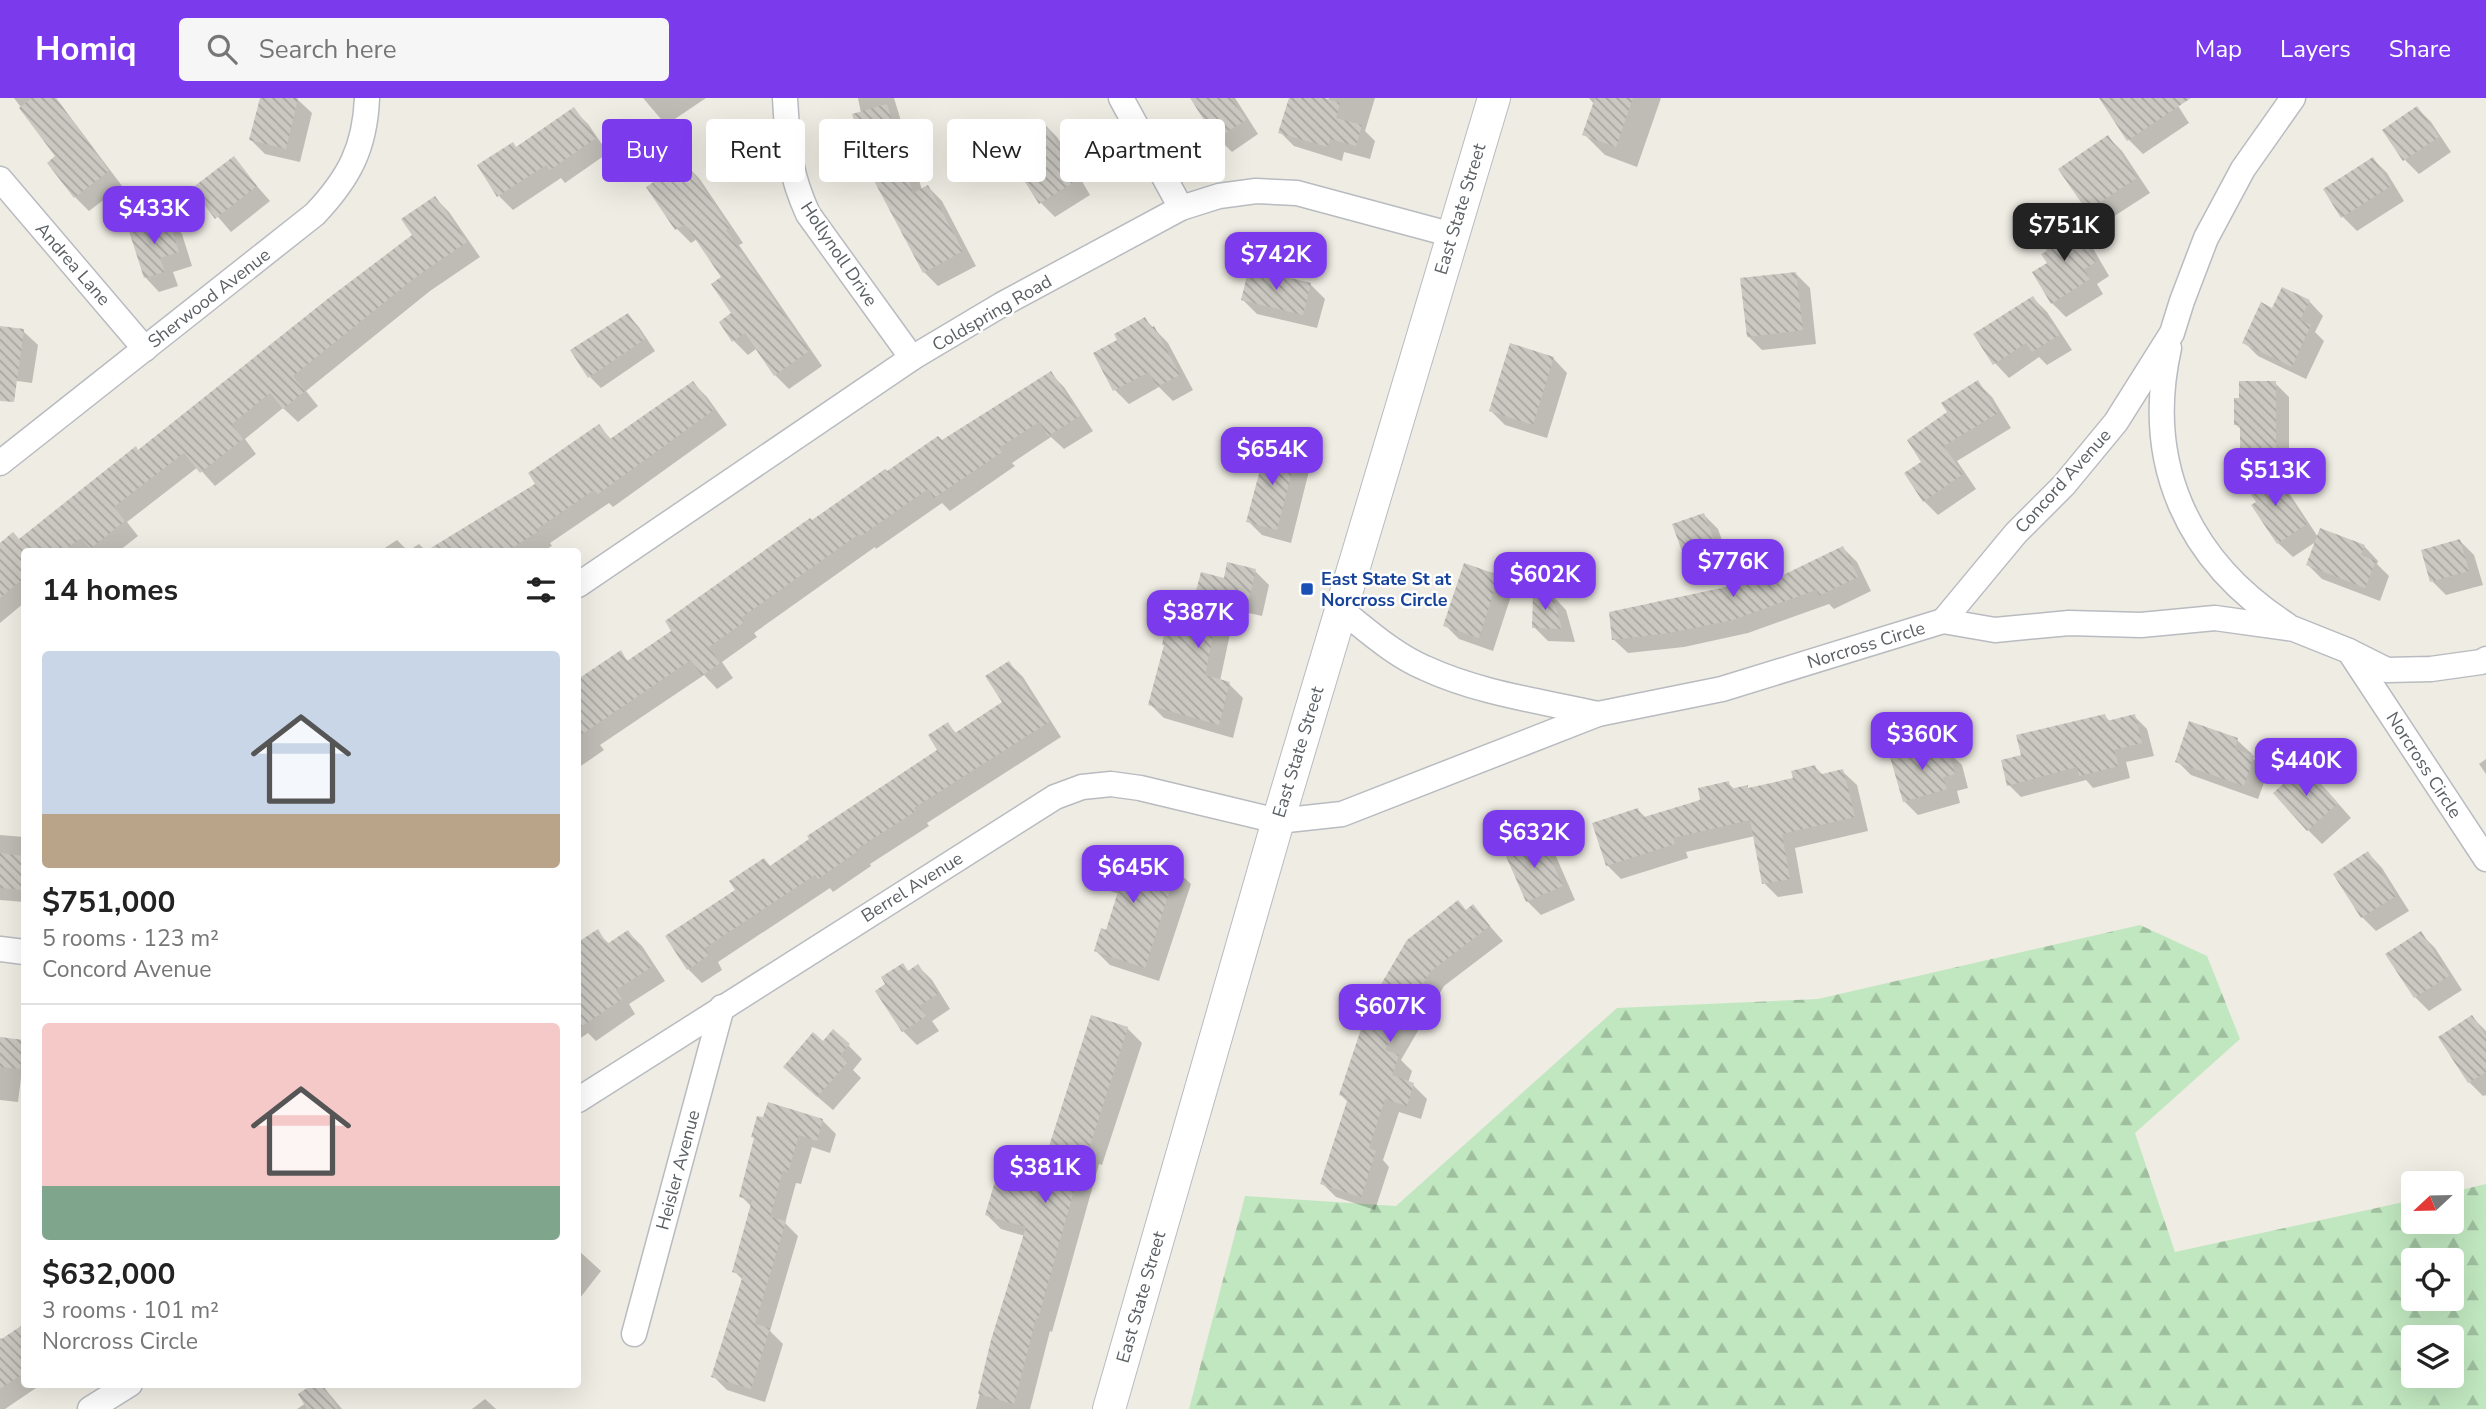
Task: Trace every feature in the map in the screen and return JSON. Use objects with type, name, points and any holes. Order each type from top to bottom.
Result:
[{"type":"street","name":"Sherwood Avenue","points":[[0,463],[315,214],[338,190],[355,158],[374,98]]},
{"type":"street","name":"Hollynoll Drive","points":[[785,98],[788,158],[808,214],[912,358]]},
{"type":"street","points":[[1122,98],[1181,208]]},
{"type":"street","name":"East State Street","points":[[1109,1409],[1340,609],[1494,98]]},
{"type":"street","name":"Concord Avenue","points":[[2294,98],[2243,169],[2212,227],[2172,333],[2162,377],[2161,421],[2167,464],[2179,502],[2199,541],[2225,576],[2257,606],[2294,629]]},
{"type":"street","name":"Andrea Lane","points":[[0,179],[145,349]]},
{"type":"street","name":"Coldspring Road","points":[[581,583],[912,358],[1001,305],[1181,208],[1219,196],[1244,192],[1297,193],[1453,234]]},
{"type":"street","name":"Concord Avenue","points":[[1943,621],[2016,533],[2064,485],[2116,422],[2172,333]]},
{"type":"street","points":[[1340,609],[1384,643],[1422,667],[1465,684],[1598,714]]},
{"type":"street","name":"Norcross Circle","points":[[1278,821],[1342,814],[1598,714],[1722,689],[1943,621],[1994,630],[2069,623],[2141,625],[2208,618],[2294,629],[2349,651],[2486,859]]},
{"type":"street","points":[[2349,651],[2388,670],[2431,669],[2482,662],[2486,659]]},
{"type":"street","name":"Berrel Avenue","points":[[581,1098],[1055,797],[1082,788],[1111,784],[1140,788],[1278,821]]},
{"type":"street","points":[[0,949],[21,952]]},
{"type":"street","name":"Heisler Avenue","points":[[634,1334],[722,1007]]},
{"type":"street","points":[[90,1409],[124,1388]]},
{"type":"green space","points":[[2140,925],[2207,956],[2240,1039],[2135,1133],[2175,1252],[2401,1203],[2401,1234],[2464,1234],[2464,1189],[2486,1184],[2486,1409],[1189,1409],[1245,1196],[1396,1206],[1617,1008],[1818,999]]},
{"type":"building","points":[[32,98],[56,98],[109,171],[74,198],[47,163],[55,156],[19,108]]},
{"type":"building","points":[[260,98],[298,98],[286,149],[249,140]]},
{"type":"building","points":[[1190,98],[1231,98],[1246,120],[1225,133],[1225,119],[1203,119]]},
{"type":"building","points":[[1289,98],[1325,98],[1340,103],[1336,118],[1362,125],[1356,146],[1330,139],[1328,147],[1278,133]]},
{"type":"building","points":[[1595,98],[1633,98],[1616,147],[1582,135]]},
{"type":"building","points":[[2099,98],[2191,98],[2127,141]]},
{"type":"building","points":[[887,104],[891,119],[854,119],[852,114]]},
{"type":"building","points":[[2417,106],[2439,137],[2403,161],[2382,130]]},
{"type":"building","points":[[574,107],[596,138],[550,170],[546,165],[497,197],[477,165],[513,142],[516,147]]},
{"type":"building","points":[[1046,126],[1060,148],[1060,182],[1074,182],[1039,204],[1025,182],[1046,182]]},
{"type":"building","points":[[2108,135],[2137,178],[2087,211],[2058,169]]},
{"type":"building","points":[[234,156],[257,186],[215,219],[192,188]]},
{"type":"building","points":[[2373,157],[2391,186],[2341,218],[2323,189]]},
{"type":"building","points":[[692,171],[730,228],[726,230],[809,351],[774,376],[745,333],[732,342],[719,322],[731,313],[711,284],[721,277],[685,224],[675,230],[646,187],[654,182],[692,182]]},
{"type":"building","points":[[875,182],[910,182],[913,193],[928,185],[963,251],[923,273]]},
{"type":"building","points":[[435,196],[467,242],[416,277],[293,376],[305,391],[283,409],[270,393],[232,424],[243,439],[200,473],[184,453],[114,507],[125,521],[91,548],[81,538],[68,548],[21,548],[21,580],[0,598],[0,543],[13,532],[19,539],[136,446],[138,450],[412,235],[401,219]]},
{"type":"building","points":[[168,218],[179,252],[160,258],[165,272],[144,278],[129,231]]},
{"type":"building","points":[[2073,221],[2096,262],[2084,269],[2090,279],[2051,304],[2032,272],[2047,263],[2041,254],[2047,251],[2041,241]]},
{"type":"building","points":[[1249,268],[1311,283],[1303,315],[1241,300]]},
{"type":"building","points":[[1796,272],[1803,330],[1747,337],[1740,278]]},
{"type":"building","points":[[2282,287],[2310,300],[2300,320],[2311,325],[2292,367],[2242,343],[2261,302],[2272,308]]},
{"type":"building","points":[[2033,296],[2059,335],[2032,352],[2026,343],[1993,365],[1973,334]]},
{"type":"building","points":[[628,313],[645,339],[588,378],[570,350]]},
{"type":"building","points":[[1145,317],[1151,328],[1154,326],[1180,375],[1157,387],[1149,372],[1113,391],[1093,353],[1117,340],[1114,334]]},
{"type":"building","points":[[0,326],[24,329],[14,402],[0,401]]},
{"type":"building","points":[[1510,343],[1554,357],[1533,425],[1489,411]]},
{"type":"building","points":[[1051,371],[1080,416],[1048,436],[1039,422],[999,448],[1002,452],[934,498],[928,489],[861,536],[859,534],[741,618],[744,622],[709,647],[720,663],[702,676],[691,660],[581,735],[581,677],[621,650],[627,661],[671,631],[665,621],[810,518],[812,520],[938,436],[942,440]]},
{"type":"building","points":[[1978,380],[1998,413],[1944,446],[1963,474],[1923,502],[1904,473],[1921,462],[1907,440],[1947,412],[1941,403]]},
{"type":"building","points":[[693,381],[714,410],[598,494],[594,490],[512,548],[431,548],[535,484],[528,473],[599,424],[610,439]]},
{"type":"building","points":[[2239,381],[2276,381],[2276,454],[2240,454],[2240,425],[2234,425],[2234,398],[2239,398]]},
{"type":"building","points":[[1267,444],[1297,452],[1277,530],[1246,522]]},
{"type":"building","points":[[2271,470],[2307,524],[2277,544],[2251,505],[2256,502],[2246,487]]},
{"type":"building","points":[[1704,513],[1715,543],[1683,554],[1672,524]]},
{"type":"building","points":[[2320,528],[2365,545],[2361,555],[2376,561],[2365,588],[2306,565]]},
{"type":"building","points":[[2460,539],[2469,571],[2430,582],[2421,550]]},
{"type":"building","points":[[1843,546],[1858,577],[1819,596],[1816,590],[1733,620],[1669,633],[1612,640],[1609,612],[1740,584],[1738,577],[1770,566],[1775,579]]},
{"type":"building","points":[[1227,562],[1256,569],[1248,603],[1221,597],[1205,675],[1230,682],[1219,725],[1148,705],[1164,645],[1167,620],[1187,625],[1201,572],[1224,578]]},
{"type":"building","points":[[1464,563],[1499,575],[1479,638],[1443,626]]},
{"type":"building","points":[[1533,593],[1552,594],[1562,629],[1532,628]]},
{"type":"building","points":[[1009,661],[1049,722],[914,808],[916,811],[857,849],[858,851],[818,879],[815,875],[705,948],[709,955],[687,970],[665,936],[735,890],[729,881],[764,858],[770,866],[809,839],[807,836],[937,750],[928,735],[948,722],[955,733],[1002,702],[985,676]]},
{"type":"building","points":[[2105,714],[2107,721],[2135,714],[2142,743],[2114,750],[2119,766],[2079,776],[2077,767],[2007,786],[2001,760],[2021,755],[2016,735]]},
{"type":"building","points":[[2189,721],[2238,738],[2235,749],[2254,756],[2244,786],[2175,762]]},
{"type":"building","points":[[1936,745],[1938,752],[1948,749],[1955,774],[1943,777],[1947,789],[1903,802],[1890,757]]},
{"type":"building","points":[[1815,765],[1818,775],[1843,769],[1855,817],[1782,834],[1790,879],[1762,884],[1750,820],[1673,838],[1675,844],[1606,866],[1592,823],[1638,808],[1641,818],[1700,800],[1698,788],[1729,781],[1730,789],[1748,785],[1748,788],[1793,778],[1791,771]]},
{"type":"building","points":[[2304,765],[2338,803],[2307,831],[2273,793]]},
{"type":"building","points":[[1541,838],[1563,886],[1526,902],[1505,854]]},
{"type":"building","points":[[1102,847],[1177,868],[1145,968],[1094,951],[1101,928],[1106,930],[1120,885],[1094,877]]},
{"type":"building","points":[[2368,851],[2396,896],[2361,918],[2333,874]]},
{"type":"building","points":[[0,853],[21,856],[21,890],[0,888]]},
{"type":"building","points":[[1458,900],[1466,910],[1473,904],[1490,926],[1430,972],[1385,1050],[1399,1055],[1392,1075],[1414,1083],[1407,1106],[1385,1099],[1369,1148],[1376,1151],[1361,1197],[1320,1184],[1348,1098],[1339,1095],[1369,1005],[1407,940]]},
{"type":"building","points":[[598,929],[607,944],[628,930],[652,967],[616,990],[622,999],[581,1027],[581,940]]},
{"type":"building","points":[[2421,931],[2449,976],[2414,998],[2385,954]]},
{"type":"building","points":[[903,963],[908,971],[918,964],[938,994],[919,1006],[926,1016],[902,1032],[875,991],[885,984],[881,977]]},
{"type":"building","points":[[1091,1015],[1128,1027],[1088,1152],[1085,1151],[1014,1404],[978,1394],[991,1340],[1026,1227],[985,1215],[1004,1151],[1044,1162]]},
{"type":"building","points":[[2472,1015],[2486,1036],[2486,1072],[2468,1083],[2438,1037]]},
{"type":"building","points":[[833,1029],[850,1044],[840,1055],[848,1062],[817,1097],[783,1067],[813,1032],[823,1041]]},
{"type":"building","points":[[0,1037],[21,1040],[20,1069],[0,1067]]},
{"type":"building","points":[[768,1102],[823,1119],[817,1141],[799,1135],[788,1172],[783,1170],[770,1217],[786,1221],[755,1324],[770,1328],[751,1389],[711,1377],[743,1275],[732,1272],[752,1200],[739,1197],[757,1116],[763,1117]]},
{"type":"building","points":[[21,1326],[21,1375],[0,1389],[0,1340]]},
{"type":"building","points":[[307,1388],[325,1388],[338,1409],[307,1409],[298,1394]]},
{"type":"place","name":"East State St at Norcross Circle","points":[[1307,589]]}]
